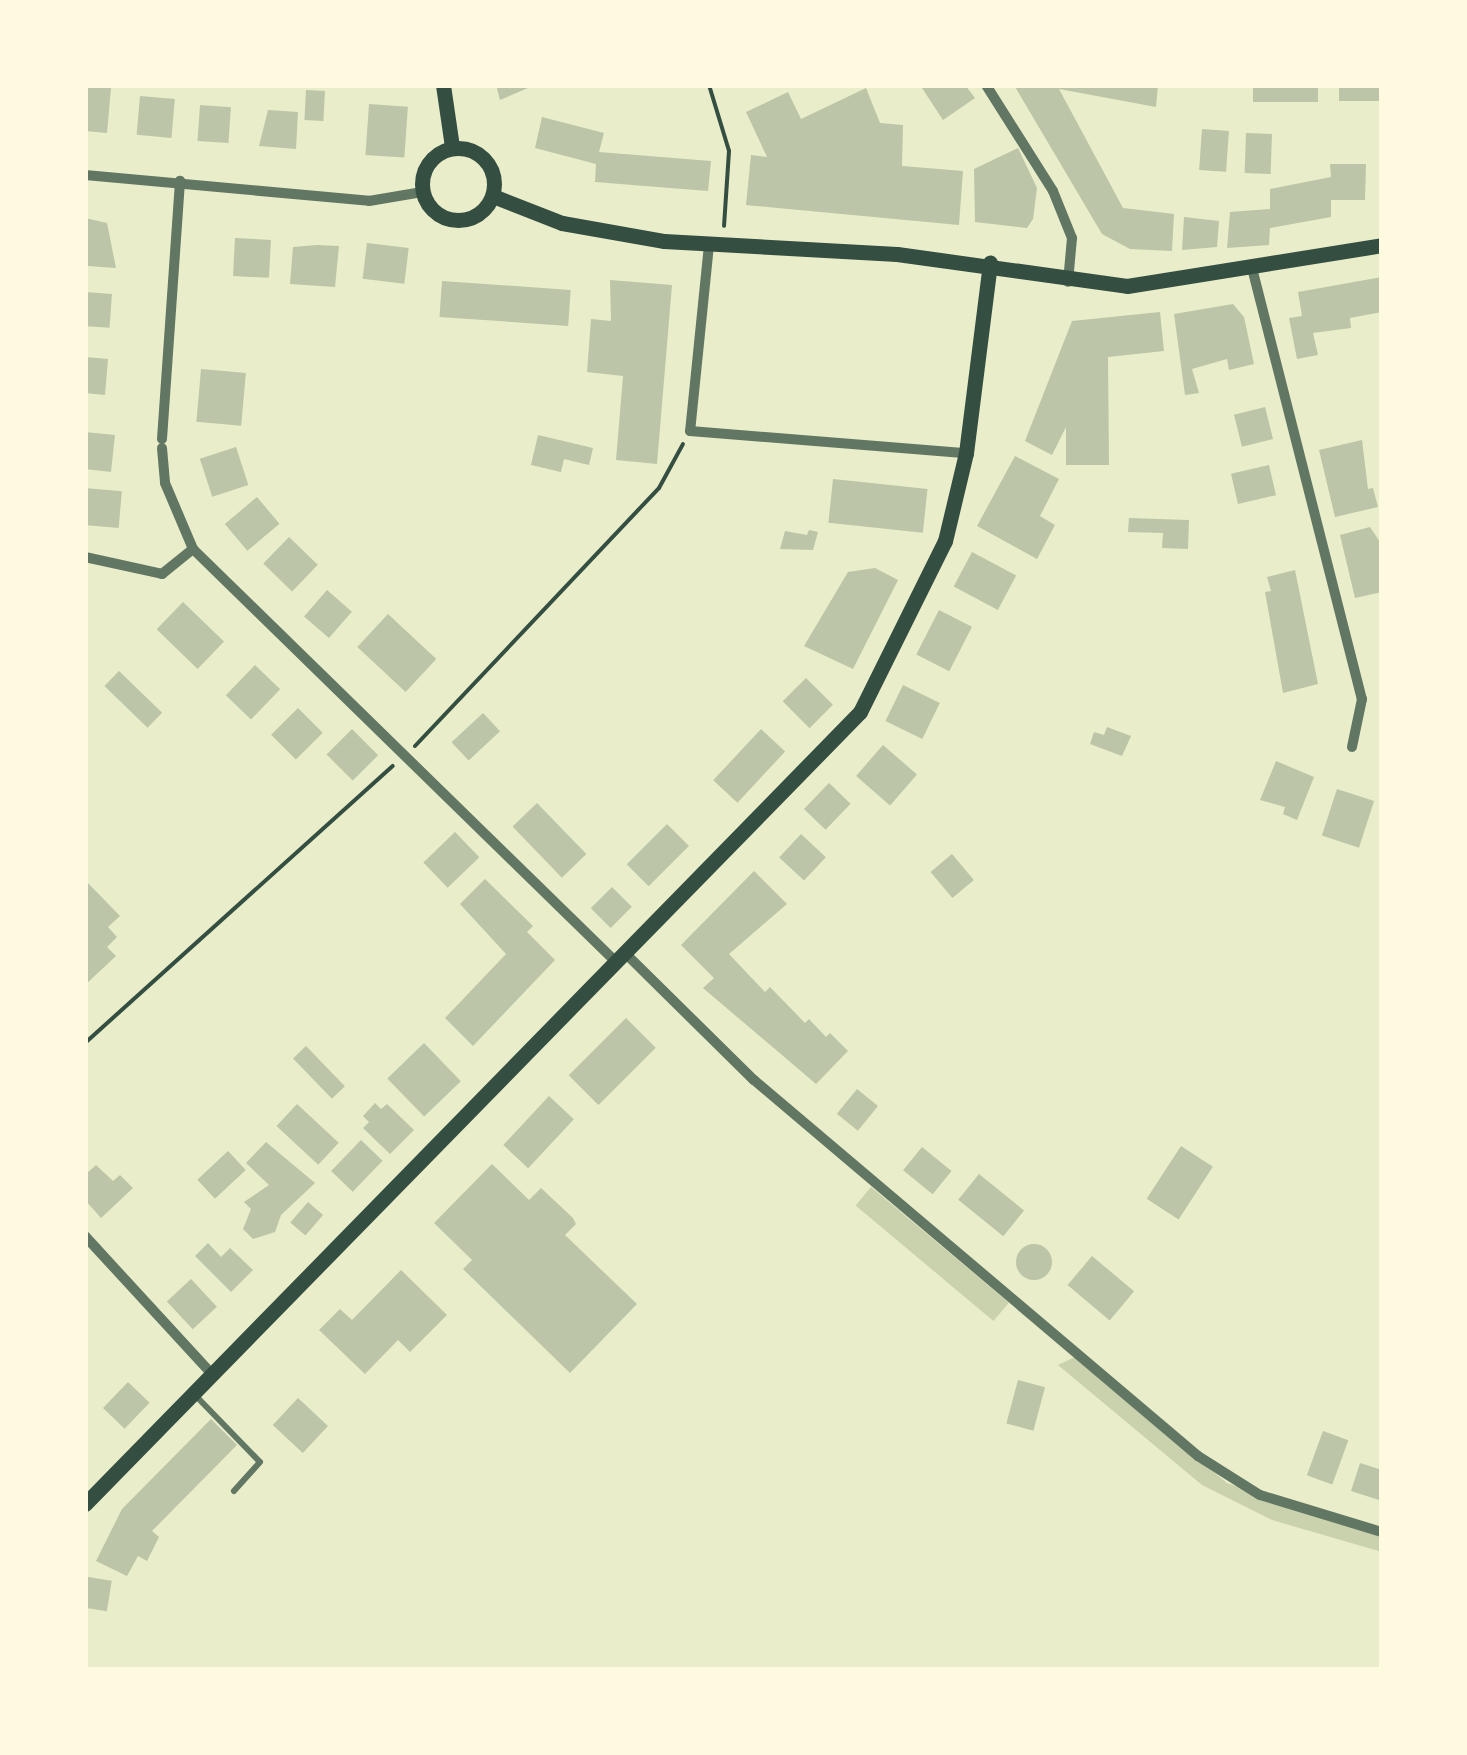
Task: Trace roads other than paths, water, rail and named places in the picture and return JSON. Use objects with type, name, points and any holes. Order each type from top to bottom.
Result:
[{"type":"main road","points":[[443,85],[452,148]]},
{"type":"main road","points":[[452,148],[488,162],[493,196],[480,214],[450,220],[436,213],[422,192],[430,161],[452,148]]},
{"type":"main road","points":[[493,196],[562,223],[716,245],[990,264],[1068,282],[1141,286],[1382,245]]},
{"type":"main road","points":[[85,1504],[860,712],[945,541],[966,454],[990,264]]},
{"type":"street","points":[[986,85],[1054,191],[1072,238],[1068,282]]},
{"type":"street","points":[[85,174],[369,201],[422,192]]},
{"type":"street","points":[[180,182],[162,443],[165,483],[194,548],[406,755],[754,1080],[1198,1456],[1260,1495],[1382,1532]]},
{"type":"street","points":[[716,245],[690,431],[966,454]]},
{"type":"street","points":[[1252,268],[1362,699],[1352,747]]},
{"type":"street","points":[[85,557],[162,574],[194,548]]},
{"type":"street","points":[[85,1236],[213,1376]]},
{"type":"lane","points":[[194,1394],[260,1462],[234,1492]]}]
